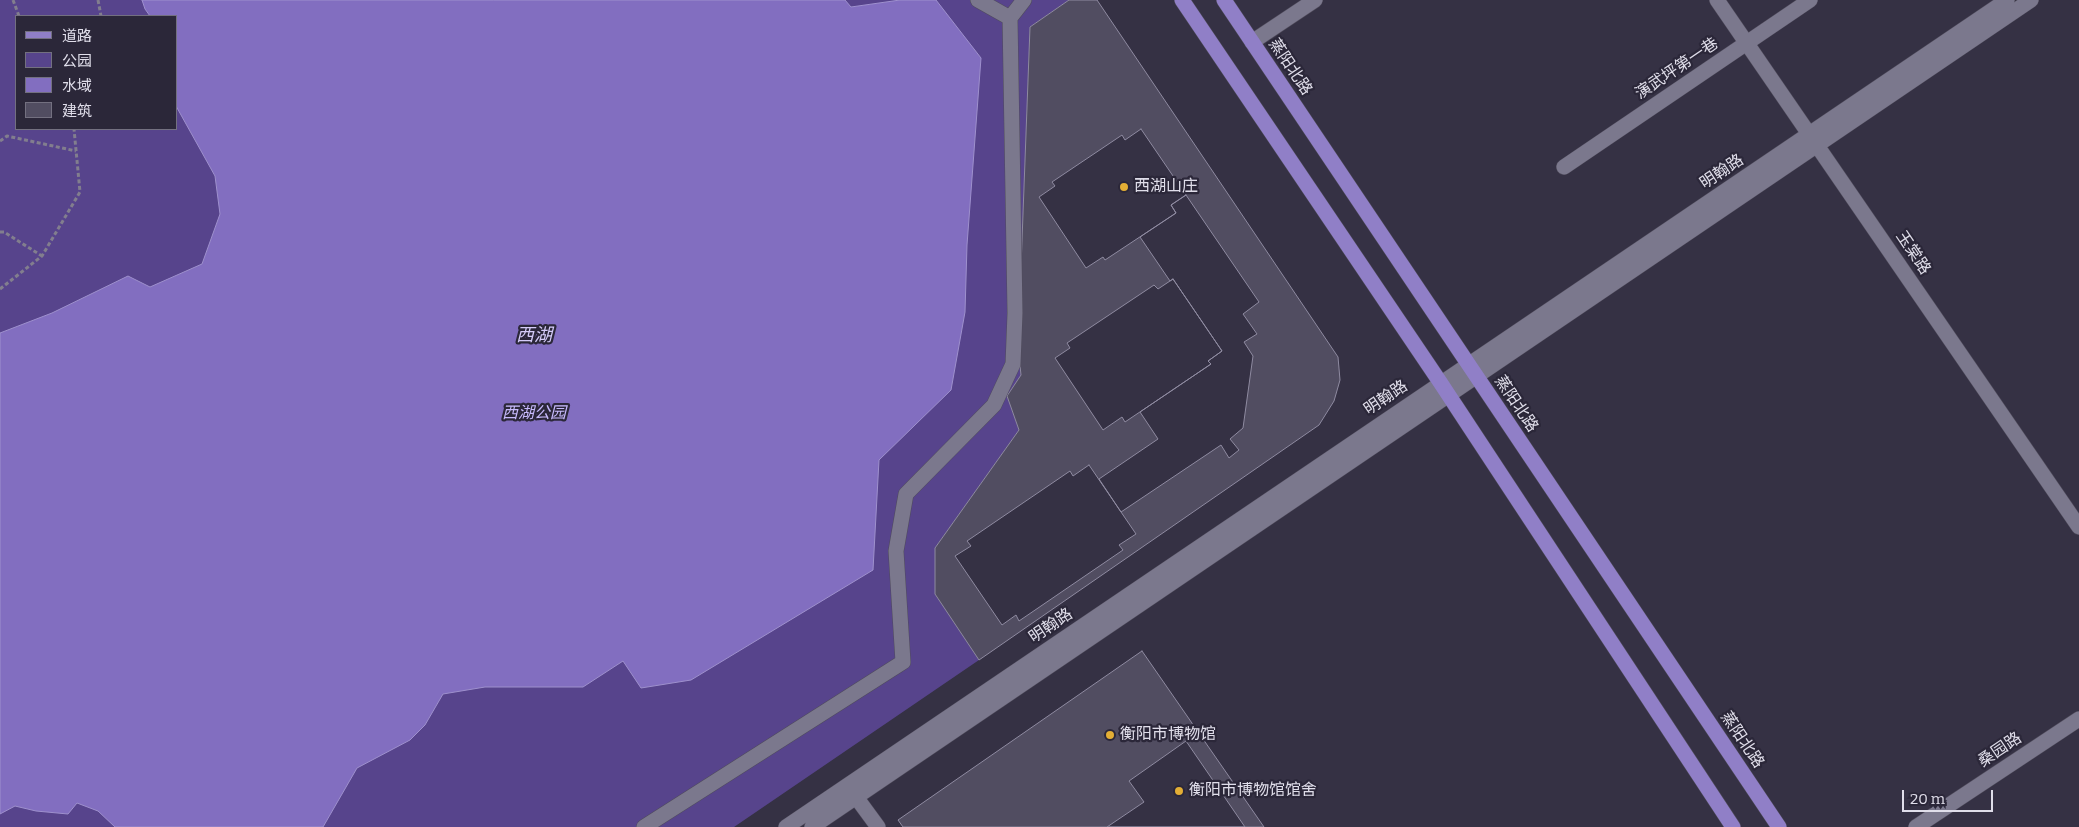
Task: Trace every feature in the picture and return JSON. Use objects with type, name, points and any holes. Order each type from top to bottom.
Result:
[{"type":"main road","points":[[1182,0],[1440,382],[1733,827]]},
{"type":"main road","name":"蒸阳北路","points":[[1224,0],[1779,827]]},
{"type":"street","points":[[978,0],[1010,18]]},
{"type":"street","points":[[644,827],[902,662],[896,551],[906,494],[994,404],[1013,364],[1015,313],[1010,18],[1024,0]]},
{"type":"street","points":[[1252,42],[1315,0]]},
{"type":"street","name":"玉棠路","points":[[1717,0],[2079,527]]},
{"type":"street","name":"演武坪第一巷","points":[[1564,167],[1810,0]]},
{"type":"street","name":"明翰路","points":[[812,827],[1449,396],[1813,140],[2007,0]]},
{"type":"street","name":"明翰路","points":[[786,827],[1468,363],[2032,0]]},
{"type":"street","name":"桑园路","points":[[1916,827],[2079,718]]},
{"type":"street","points":[[856,797],[878,827]]},
{"type":"path","points":[[13,0],[19,15]]},
{"type":"path","points":[[98,0],[101,15]]},
{"type":"path","points":[[0,289],[42,256],[80,192],[74,130]]},
{"type":"path","points":[[0,141],[7,136],[76,151]]},
{"type":"path","points":[[0,232],[4,232],[42,256]]},
{"type":"green space","name":"西湖","points":[[0,0],[1069,0],[1030,27],[1018,347],[1021,375],[1007,396],[1019,430],[935,548],[935,594],[979,660],[734,827],[0,827]]},
{"type":"water","name":"西湖","points":[[142,0],[845,0],[851,7],[900,0],[936,0],[981,58],[967,245],[965,312],[951,390],[879,460],[873,570],[691,680],[641,688],[623,661],[583,687],[485,687],[443,694],[425,725],[410,740],[357,768],[323,827],[115,827],[98,811],[77,803],[68,814],[36,811],[15,806],[0,814],[0,333],[52,313],[128,276],[150,287],[202,264],[220,214],[215,176],[178,110],[178,15],[149,15]]},
{"type":"building","name":"西湖山庄","points":[[1069,0],[1097,0],[1338,357],[1340,380],[1334,401],[1319,425],[979,660],[935,594],[935,548],[1019,430],[1007,396],[1021,375],[1018,347],[1030,27]]},
{"type":"building","points":[[1141,129],[1186,195],[1171,205],[1176,213],[1105,260],[1103,257],[1086,268],[1039,197],[1055,186],[1052,182],[1122,135],[1125,140]]},
{"type":"building","points":[[1186,195],[1259,302],[1243,314],[1257,334],[1244,342],[1253,356],[1243,428],[1230,439],[1239,450],[1229,458],[1221,445],[1121,512],[1099,479],[1158,439],[1140,412],[1211,364],[1208,361],[1222,351],[1173,279],[1170,281],[1140,237],[1176,213],[1171,205]]},
{"type":"building","points":[[1173,279],[1222,351],[1208,361],[1211,364],[1125,422],[1122,417],[1103,430],[1055,358],[1070,348],[1067,343],[1154,285],[1158,289]]},
{"type":"building","points":[[1089,465],[1136,534],[1119,545],[1123,550],[1019,621],[1016,615],[1002,625],[955,556],[971,546],[967,541],[1070,471],[1073,476]]},
{"type":"building","name":"衡阳市博物馆","points":[[1142,651],[1264,827],[903,827],[898,820]]},
{"type":"building","name":"衡阳市博物馆馆舍","points":[[1186,741],[1245,827],[1107,827],[1144,802],[1129,781]]},
{"type":"place","name":"西湖山庄","points":[[1124,187]]},
{"type":"place","name":"衡阳市博物馆","points":[[1110,735]]},
{"type":"place","name":"衡阳市博物馆馆舍","points":[[1179,791]]},
{"type":"park label","name":"西湖公园","points":[[534,414]]}]
